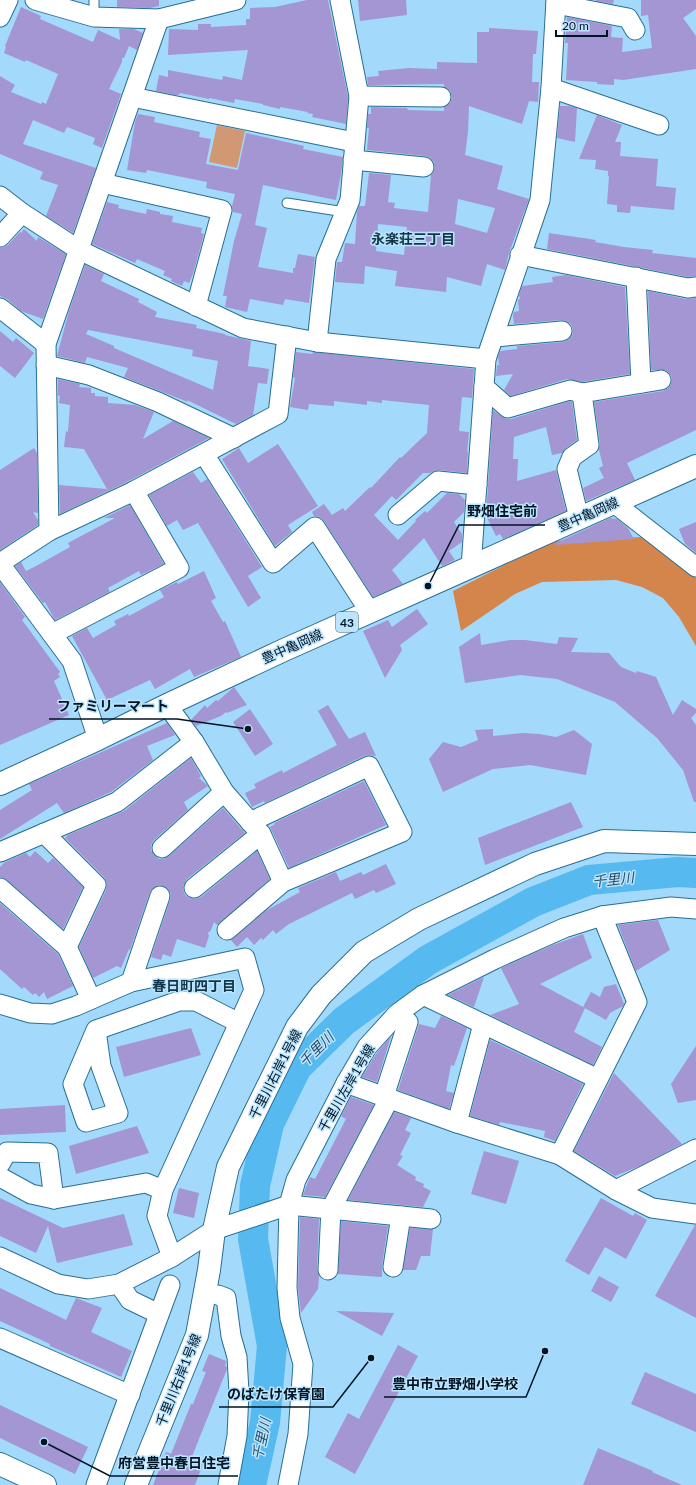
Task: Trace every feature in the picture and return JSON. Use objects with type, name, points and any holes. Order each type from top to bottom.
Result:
[{"type":"street","points":[[0,17],[8,0]]},
{"type":"street","points":[[35,0],[159,19],[191,5],[236,0]]},
{"type":"street","points":[[317,342],[326,258],[350,200],[358,96],[340,0]]},
{"type":"street","points":[[471,567],[486,359],[520,255],[540,200],[551,88],[556,2],[628,18],[635,30]]},
{"type":"street","points":[[49,532],[46,344],[159,19]]},
{"type":"street","points":[[551,88],[659,124]]},
{"type":"street","points":[[358,96],[441,97]]},
{"type":"street","points":[[132,97],[424,167]]},
{"type":"street","points":[[102,182],[222,210],[196,306]]},
{"type":"street","points":[[0,196],[22,213],[79,250],[243,328],[317,342],[486,359]]},
{"type":"street","points":[[0,237],[22,213]]},
{"type":"street","points":[[520,255],[688,288],[696,287]]},
{"type":"street","points":[[636,278],[641,383]]},
{"type":"street","points":[[0,308],[46,344]]},
{"type":"street","points":[[494,337],[562,331]]},
{"type":"street","points":[[98,739],[72,660],[0,563],[49,532],[134,491],[278,414],[287,336]]},
{"type":"street","points":[[46,365],[89,375],[158,402],[234,438]]},
{"type":"street","points":[[484,386],[508,408],[570,390],[582,393],[661,380]]},
{"type":"street","points":[[579,518],[567,469],[572,457],[589,445],[582,393]]},
{"type":"street","points":[[204,454],[273,563],[315,528],[370,612]]},
{"type":"street","name":"豊中亀岡線","points":[[0,784],[284,650],[696,466]]},
{"type":"street","points":[[398,515],[438,481],[477,485]]},
{"type":"street","points":[[52,634],[179,568],[134,491]]},
{"type":"street","points":[[614,502],[695,565]]},
{"type":"street","points":[[167,705],[194,742],[224,792],[256,828],[283,882]]},
{"type":"street","points":[[0,852],[117,802],[194,742]]},
{"type":"street","points":[[194,888],[256,828],[368,766],[402,832],[283,882],[227,930]]},
{"type":"street","points":[[162,848],[224,792]]},
{"type":"street","points":[[44,833],[96,885],[67,947]]},
{"type":"street","name":"千里川右岸1号線","points":[[136,1485],[197,1335],[209,1270],[220,1228],[228,1167],[297,1027],[321,995],[364,952],[419,919],[542,861],[604,841],[696,844]]},
{"type":"street","points":[[0,888],[67,947],[91,1000]]},
{"type":"street","points":[[131,982],[160,896]]},
{"type":"street","name":"千里川左岸1号線","points":[[288,1485],[298,1434],[303,1364],[290,1318],[287,1288],[285,1207],[296,1180],[346,1083],[367,1047],[398,1014],[423,995],[495,959],[564,928],[602,916],[671,907],[696,909]]},
{"type":"street","points":[[560,1155],[637,1002],[602,916]]},
{"type":"street","points":[[0,1004],[30,1013],[52,1014],[91,1000],[131,982],[245,958],[254,990],[163,1190],[157,1216],[172,1257]]},
{"type":"street","points":[[423,995],[598,1080]]},
{"type":"street","points":[[96,1030],[179,1001],[196,1001],[240,1023]]},
{"type":"street","points":[[328,1270],[331,1209],[389,1099],[386,1090],[408,1022]]},
{"type":"street","points":[[457,1124],[483,1024]]},
{"type":"street","points":[[346,1083],[457,1124],[560,1155],[616,1190],[652,1208],[696,1214]]},
{"type":"street","points":[[616,1190],[696,1149]]},
{"type":"street","points":[[0,1164],[7,1152],[48,1153],[54,1199]]},
{"type":"street","points":[[0,1177],[31,1194],[54,1199],[146,1183],[163,1190]]},
{"type":"street","points":[[0,1257],[58,1284],[88,1289],[119,1284],[172,1257],[220,1228],[285,1207],[331,1209],[431,1219]]},
{"type":"street","points":[[393,1267],[401,1216]]},
{"type":"street","points":[[119,1284],[130,1300],[159,1314]]},
{"type":"street","points":[[96,1485],[170,1285]]},
{"type":"street","points":[[218,1295],[226,1298],[227,1313],[237,1358],[239,1379],[238,1424],[228,1485]]},
{"type":"street","points":[[0,1338],[130,1395]]},
{"type":"street","points":[[0,1464],[45,1485]]},
{"type":"lane","points":[[287,203],[345,212]]},
{"type":"shaded area","points":[[217,125],[245,131],[237,168],[209,162]]},
{"type":"shaded area","points":[[641,537],[696,578],[696,646],[679,617],[663,598],[642,587],[616,580],[542,582],[515,594],[461,631],[453,591],[552,541]]},
{"type":"building","points":[[117,0],[159,0],[159,6],[150,8],[117,7]]},
{"type":"building","points":[[307,0],[328,0],[348,97],[346,124],[312,117],[313,114],[307,113],[308,112],[280,107],[280,109],[235,99],[234,103],[180,93],[179,95],[175,95],[156,91],[159,75],[168,77],[168,70],[222,80],[223,76],[242,80],[248,50],[168,55],[169,29],[198,30],[198,24],[211,24],[211,27],[246,25],[246,19],[250,19],[250,8],[275,7]]},
{"type":"building","points":[[358,0],[406,0],[407,15],[360,21]]},
{"type":"building","points":[[596,0],[614,0],[613,4]]},
{"type":"building","points":[[641,0],[696,0],[696,9],[683,18],[696,36],[696,69],[623,80],[614,79],[614,85],[597,84],[597,82],[566,80],[568,43],[565,43],[567,17],[612,26],[611,37],[623,38],[622,52],[652,48],[648,15],[641,16]]},
{"type":"building","points":[[21,7],[41,16],[40,19],[93,42],[98,30],[120,40],[119,29],[134,29],[143,33],[137,50],[129,46],[124,58],[122,58],[122,62],[109,89],[121,94],[102,148],[93,144],[95,138],[67,127],[64,133],[33,120],[23,144],[96,168],[73,233],[46,216],[58,185],[40,179],[43,172],[0,154],[0,76],[15,85],[11,92],[41,104],[42,102],[46,104],[58,74],[26,60],[25,62],[4,53],[5,46]]},
{"type":"building","points":[[489,28],[538,31],[536,54],[533,54],[532,82],[539,82],[538,102],[529,101],[522,124],[469,106],[465,155],[503,166],[497,189],[529,199],[509,253],[505,270],[487,264],[481,286],[447,277],[446,292],[395,286],[397,271],[365,266],[364,284],[335,282],[337,262],[342,262],[345,243],[355,244],[357,212],[359,206],[365,206],[369,173],[391,175],[388,202],[395,203],[394,208],[428,212],[431,175],[435,168],[434,162],[425,156],[367,150],[369,128],[367,128],[368,114],[371,114],[371,107],[444,111],[444,107],[450,103],[452,98],[450,91],[444,87],[444,84],[368,85],[367,77],[379,76],[378,71],[409,68],[437,69],[437,62],[477,63],[477,32],[489,32]],"holes":[[[458,199],[495,208],[487,233],[455,224]],[[378,224],[407,227],[404,255],[376,251]]]},
{"type":"building","points":[[560,106],[577,108],[575,142],[557,138]]},
{"type":"building","points":[[138,114],[155,117],[154,122],[200,132],[199,137],[211,139],[206,164],[238,170],[246,133],[304,146],[303,149],[343,157],[336,200],[263,185],[255,225],[267,228],[258,267],[293,273],[293,268],[295,268],[298,254],[315,257],[309,303],[285,299],[283,305],[250,299],[247,312],[225,307],[227,296],[223,296],[234,241],[242,214],[233,212],[232,206],[235,194],[206,188],[207,182],[147,170],[146,173],[127,170],[135,122]]},
{"type":"building","points":[[597,115],[622,125],[615,142],[621,142],[620,156],[658,159],[656,186],[676,188],[674,210],[631,206],[630,213],[617,212],[617,205],[607,204],[608,171],[595,169],[596,160],[579,159]]},
{"type":"building","points":[[107,202],[119,205],[118,208],[146,214],[147,209],[160,212],[160,214],[173,216],[172,222],[202,228],[201,233],[204,234],[189,283],[184,281],[182,286],[163,275],[165,271],[137,259],[135,263],[92,244]]},
{"type":"building","points":[[24,229],[37,241],[38,237],[66,254],[43,319],[21,311],[7,299],[0,296],[0,248],[8,245]]},
{"type":"building","points":[[549,233],[596,240],[595,242],[624,247],[653,250],[652,253],[696,258],[696,276],[688,277],[547,249]]},
{"type":"building","points":[[85,265],[104,274],[101,281],[139,299],[138,302],[157,312],[155,317],[197,325],[196,328],[251,341],[248,366],[269,369],[267,384],[258,383],[253,415],[236,424],[187,400],[188,402],[124,377],[128,368],[87,357],[85,363],[57,356],[69,311]],"holes":[[[88,330],[193,350],[192,356],[218,361],[213,390],[114,348],[114,346],[86,334]]]},
{"type":"building","points":[[566,275],[625,287],[630,374],[582,382],[567,379],[511,396],[504,390],[513,374],[496,376],[497,365],[499,365],[498,357],[500,351],[517,349],[517,346],[563,342],[572,336],[573,330],[571,324],[561,320],[514,324],[513,315],[514,312],[519,311],[518,300],[520,299],[519,295],[522,286],[553,282],[552,277]]},
{"type":"building","points":[[648,291],[686,299],[696,298],[696,430],[627,463],[635,480],[586,501],[583,488],[604,478],[599,468],[603,466],[599,450],[600,444],[594,402],[663,391],[671,384],[672,378],[665,370],[651,370]]},
{"type":"building","points":[[0,331],[13,342],[16,338],[34,353],[15,378],[0,366]]},
{"type":"building","points":[[296,352],[312,354],[313,352],[474,369],[472,398],[462,397],[459,431],[469,432],[467,473],[439,470],[430,473],[423,473],[396,500],[392,496],[374,515],[398,540],[416,521],[415,520],[425,511],[427,513],[447,493],[459,494],[465,500],[464,512],[454,522],[462,534],[462,542],[449,551],[455,560],[442,566],[424,538],[392,570],[403,584],[373,597],[324,521],[320,517],[314,516],[312,512],[324,504],[332,515],[343,508],[345,511],[370,487],[371,488],[400,457],[401,458],[427,433],[429,405],[382,400],[382,403],[367,401],[367,405],[334,401],[334,406],[309,404],[308,410],[290,407],[295,378],[293,377]]},
{"type":"building","points":[[58,379],[80,384],[79,387],[91,388],[91,393],[95,393],[95,396],[108,397],[108,403],[135,405],[154,412],[143,439],[173,421],[209,438],[129,481],[60,514],[59,485],[107,489],[84,449],[64,447],[66,431],[68,432],[70,405],[59,403],[60,396],[58,395]]},
{"type":"building","points":[[570,401],[572,402],[577,440],[562,453],[552,455],[546,427],[514,437],[513,459],[518,459],[517,481],[556,470],[566,511],[503,539],[500,534],[496,536],[486,516],[493,410],[506,419],[511,419]]},
{"type":"building","points":[[278,444],[318,506],[288,525],[292,532],[275,546],[222,459],[239,448],[248,463]]},
{"type":"building","points":[[34,448],[37,453],[38,513],[33,512],[38,520],[38,525],[0,550],[0,470]]},
{"type":"building","points":[[193,472],[201,483],[207,479],[262,567],[248,576],[261,598],[248,607],[198,523],[183,530],[177,520],[167,526],[149,495]]},
{"type":"building","points":[[130,505],[164,564],[141,575],[139,571],[108,588],[110,592],[55,620],[45,602],[43,603],[15,566],[21,562],[26,571],[36,566],[70,547],[68,543],[115,518],[104,518]]},
{"type":"building","points":[[610,518],[617,519],[628,528],[634,539],[556,545],[556,543]]},
{"type":"building","points":[[696,522],[696,553],[685,544],[679,529]]},
{"type":"building","points":[[204,571],[216,598],[211,601],[223,622],[225,621],[241,657],[194,677],[190,669],[155,689],[150,680],[107,700],[72,636],[87,628],[93,638],[116,625],[114,621],[128,614],[129,616],[164,597],[160,590],[177,582],[178,584]]},
{"type":"building","points":[[0,582],[25,617],[22,620],[60,672],[58,674],[60,677],[54,681],[69,715],[0,745]]},
{"type":"building","points":[[417,609],[428,624],[400,645],[402,650],[385,678],[363,631],[388,620],[392,627]]},
{"type":"building","points":[[480,633],[481,645],[510,640],[525,640],[557,644],[559,637],[578,638],[571,652],[609,653],[621,667],[636,673],[637,671],[656,677],[673,715],[682,700],[696,709],[696,713],[691,718],[696,725],[696,802],[694,802],[683,770],[657,738],[615,702],[557,679],[520,675],[465,683],[459,647]]},
{"type":"building","points":[[234,687],[247,705],[227,713],[226,712],[221,716],[196,726],[191,720],[205,705],[207,708],[216,700],[218,701]]},
{"type":"building","points":[[328,705],[349,739],[365,732],[376,756],[364,756],[265,803],[264,801],[252,807],[245,793],[256,788],[254,784],[282,770],[283,773],[337,745],[318,711]]},
{"type":"building","points":[[250,709],[273,744],[255,756],[233,722]]},
{"type":"building","points":[[167,723],[175,735],[147,746],[153,760],[111,792],[64,813],[57,803],[0,839],[0,810],[32,790],[29,784]]},
{"type":"building","points":[[493,729],[493,736],[523,733],[556,737],[574,730],[592,744],[586,775],[530,765],[493,769],[443,792],[429,759],[443,742],[461,747],[478,740],[475,730]]},
{"type":"building","points":[[191,758],[201,776],[199,778],[208,786],[184,802],[188,810],[154,840],[151,845],[151,850],[154,855],[159,859],[164,859],[169,856],[223,808],[245,833],[187,879],[183,889],[185,895],[195,899],[201,897],[257,851],[270,879],[217,925],[214,922],[208,933],[209,936],[205,948],[177,939],[171,957],[163,954],[161,960],[151,957],[171,894],[164,886],[158,885],[150,892],[130,950],[129,949],[121,968],[117,966],[93,978],[79,947],[106,890],[107,883],[104,877],[65,838],[68,835],[124,811]]},
{"type":"building","points":[[364,781],[386,825],[289,868],[270,827],[275,824],[274,823]]},
{"type":"building","points":[[571,802],[583,827],[485,865],[478,838]]},
{"type":"building","points":[[35,851],[48,863],[53,858],[83,887],[63,929],[7,880],[0,877],[0,867],[5,862],[26,853],[30,857]]},
{"type":"building","points":[[386,864],[396,884],[376,893],[374,890],[355,899],[352,893],[289,924],[276,934],[273,930],[263,940],[261,938],[254,945],[247,937],[237,947],[231,940],[267,910],[300,892],[298,888],[336,872],[340,881],[361,872],[363,875]]},
{"type":"building","points":[[0,903],[58,954],[73,986],[47,999],[44,992],[39,997],[35,993],[33,995],[24,987],[22,989],[0,969]]},
{"type":"building","points":[[658,920],[670,950],[636,971],[618,925]]},
{"type":"building","points":[[583,934],[592,958],[540,984],[585,1008],[574,1032],[602,1047],[593,1065],[490,1015],[519,1004],[501,968],[553,945]]},
{"type":"building","points":[[484,977],[474,1007],[448,995]]},
{"type":"building","points":[[616,984],[624,1004],[610,1013],[606,1020],[583,1007],[591,992],[600,997],[604,987]]},
{"type":"building","points":[[441,1016],[467,1028],[454,1066],[451,1065],[446,1091],[454,1093],[449,1109],[398,1090],[419,1024],[435,1028]]},
{"type":"building","points":[[191,1028],[201,1055],[124,1077],[116,1047]]},
{"type":"building","points":[[391,1036],[377,1082],[362,1077],[376,1054]]},
{"type":"building","points":[[490,1040],[583,1084],[555,1141],[544,1137],[545,1131],[500,1122],[499,1125],[470,1116]]},
{"type":"building","points":[[696,1046],[696,1100],[678,1103],[671,1084]]},
{"type":"building","points":[[614,1073],[682,1144],[640,1166],[615,1176],[574,1151]]},
{"type":"building","points":[[351,1097],[374,1105],[325,1197],[303,1195],[310,1177],[315,1179],[346,1119],[341,1116]]},
{"type":"building","points":[[65,1105],[66,1132],[0,1135],[0,1109]]},
{"type":"building","points":[[394,1112],[411,1118],[405,1130],[411,1133],[400,1155],[403,1156],[397,1165],[416,1177],[415,1180],[424,1184],[423,1187],[431,1191],[423,1207],[348,1200]]},
{"type":"building","points":[[137,1126],[149,1153],[76,1174],[69,1146]]},
{"type":"building","points":[[484,1151],[519,1161],[506,1204],[471,1194]]},
{"type":"building","points":[[179,1188],[199,1193],[194,1218],[173,1213]]},
{"type":"building","points":[[0,1198],[63,1228],[124,1214],[133,1245],[57,1263],[48,1226],[36,1253],[0,1236]]},
{"type":"building","points":[[601,1198],[633,1216],[635,1213],[647,1220],[626,1259],[605,1247],[589,1275],[565,1261]]},
{"type":"building","points":[[300,1217],[319,1219],[317,1269],[319,1276],[318,1289],[301,1313],[298,1288]]},
{"type":"building","points":[[341,1221],[388,1226],[382,1265],[382,1277],[338,1274]]},
{"type":"building","points":[[696,1225],[696,1318],[655,1296]]},
{"type":"building","points":[[410,1228],[433,1229],[430,1256],[421,1256],[416,1270],[403,1270]]},
{"type":"building","points":[[599,1276],[619,1287],[611,1302],[591,1291]]},
{"type":"building","points":[[0,1288],[66,1320],[76,1298],[102,1308],[91,1332],[132,1351],[121,1377],[50,1346],[50,1344],[0,1321]]},
{"type":"building","points":[[336,1311],[394,1313],[382,1336]]},
{"type":"building","points":[[398,1345],[418,1356],[355,1474],[325,1457],[348,1413],[359,1419]]},
{"type":"building","points":[[209,1354],[226,1361],[225,1366],[227,1369],[191,1459],[203,1464],[195,1485],[153,1485],[166,1452],[171,1454],[191,1404],[193,1404],[206,1372],[202,1371]]},
{"type":"building","points":[[645,1372],[696,1394],[696,1432],[631,1404]]},
{"type":"building","points":[[0,1405],[88,1447],[75,1474],[0,1438]]},
{"type":"building","points":[[598,1448],[653,1471],[652,1472],[682,1485],[583,1485]]},
{"type":"waterway","name":"千里川","points":[[251,1485],[265,1422],[272,1346],[253,1239],[255,1186],[269,1124],[297,1067],[344,1021],[428,960],[533,902],[589,880],[678,872],[696,873]]},
{"type":"place","name":"野畑住宅前","points":[[428,586]]},
{"type":"place","name":"ファミリーマート","points":[[248,729]]},
{"type":"place","name":"豊中市立野畑小学校","points":[[545,1351]]},
{"type":"place","name":"のばたけ保育園","points":[[371,1358]]},
{"type":"place","name":"府営豊中春日住宅","points":[[44,1442]]},
{"type":"district","name":"永楽荘三丁目","points":[[413,238]]},
{"type":"district","name":"春日町四丁目","points":[[194,985]]}]
